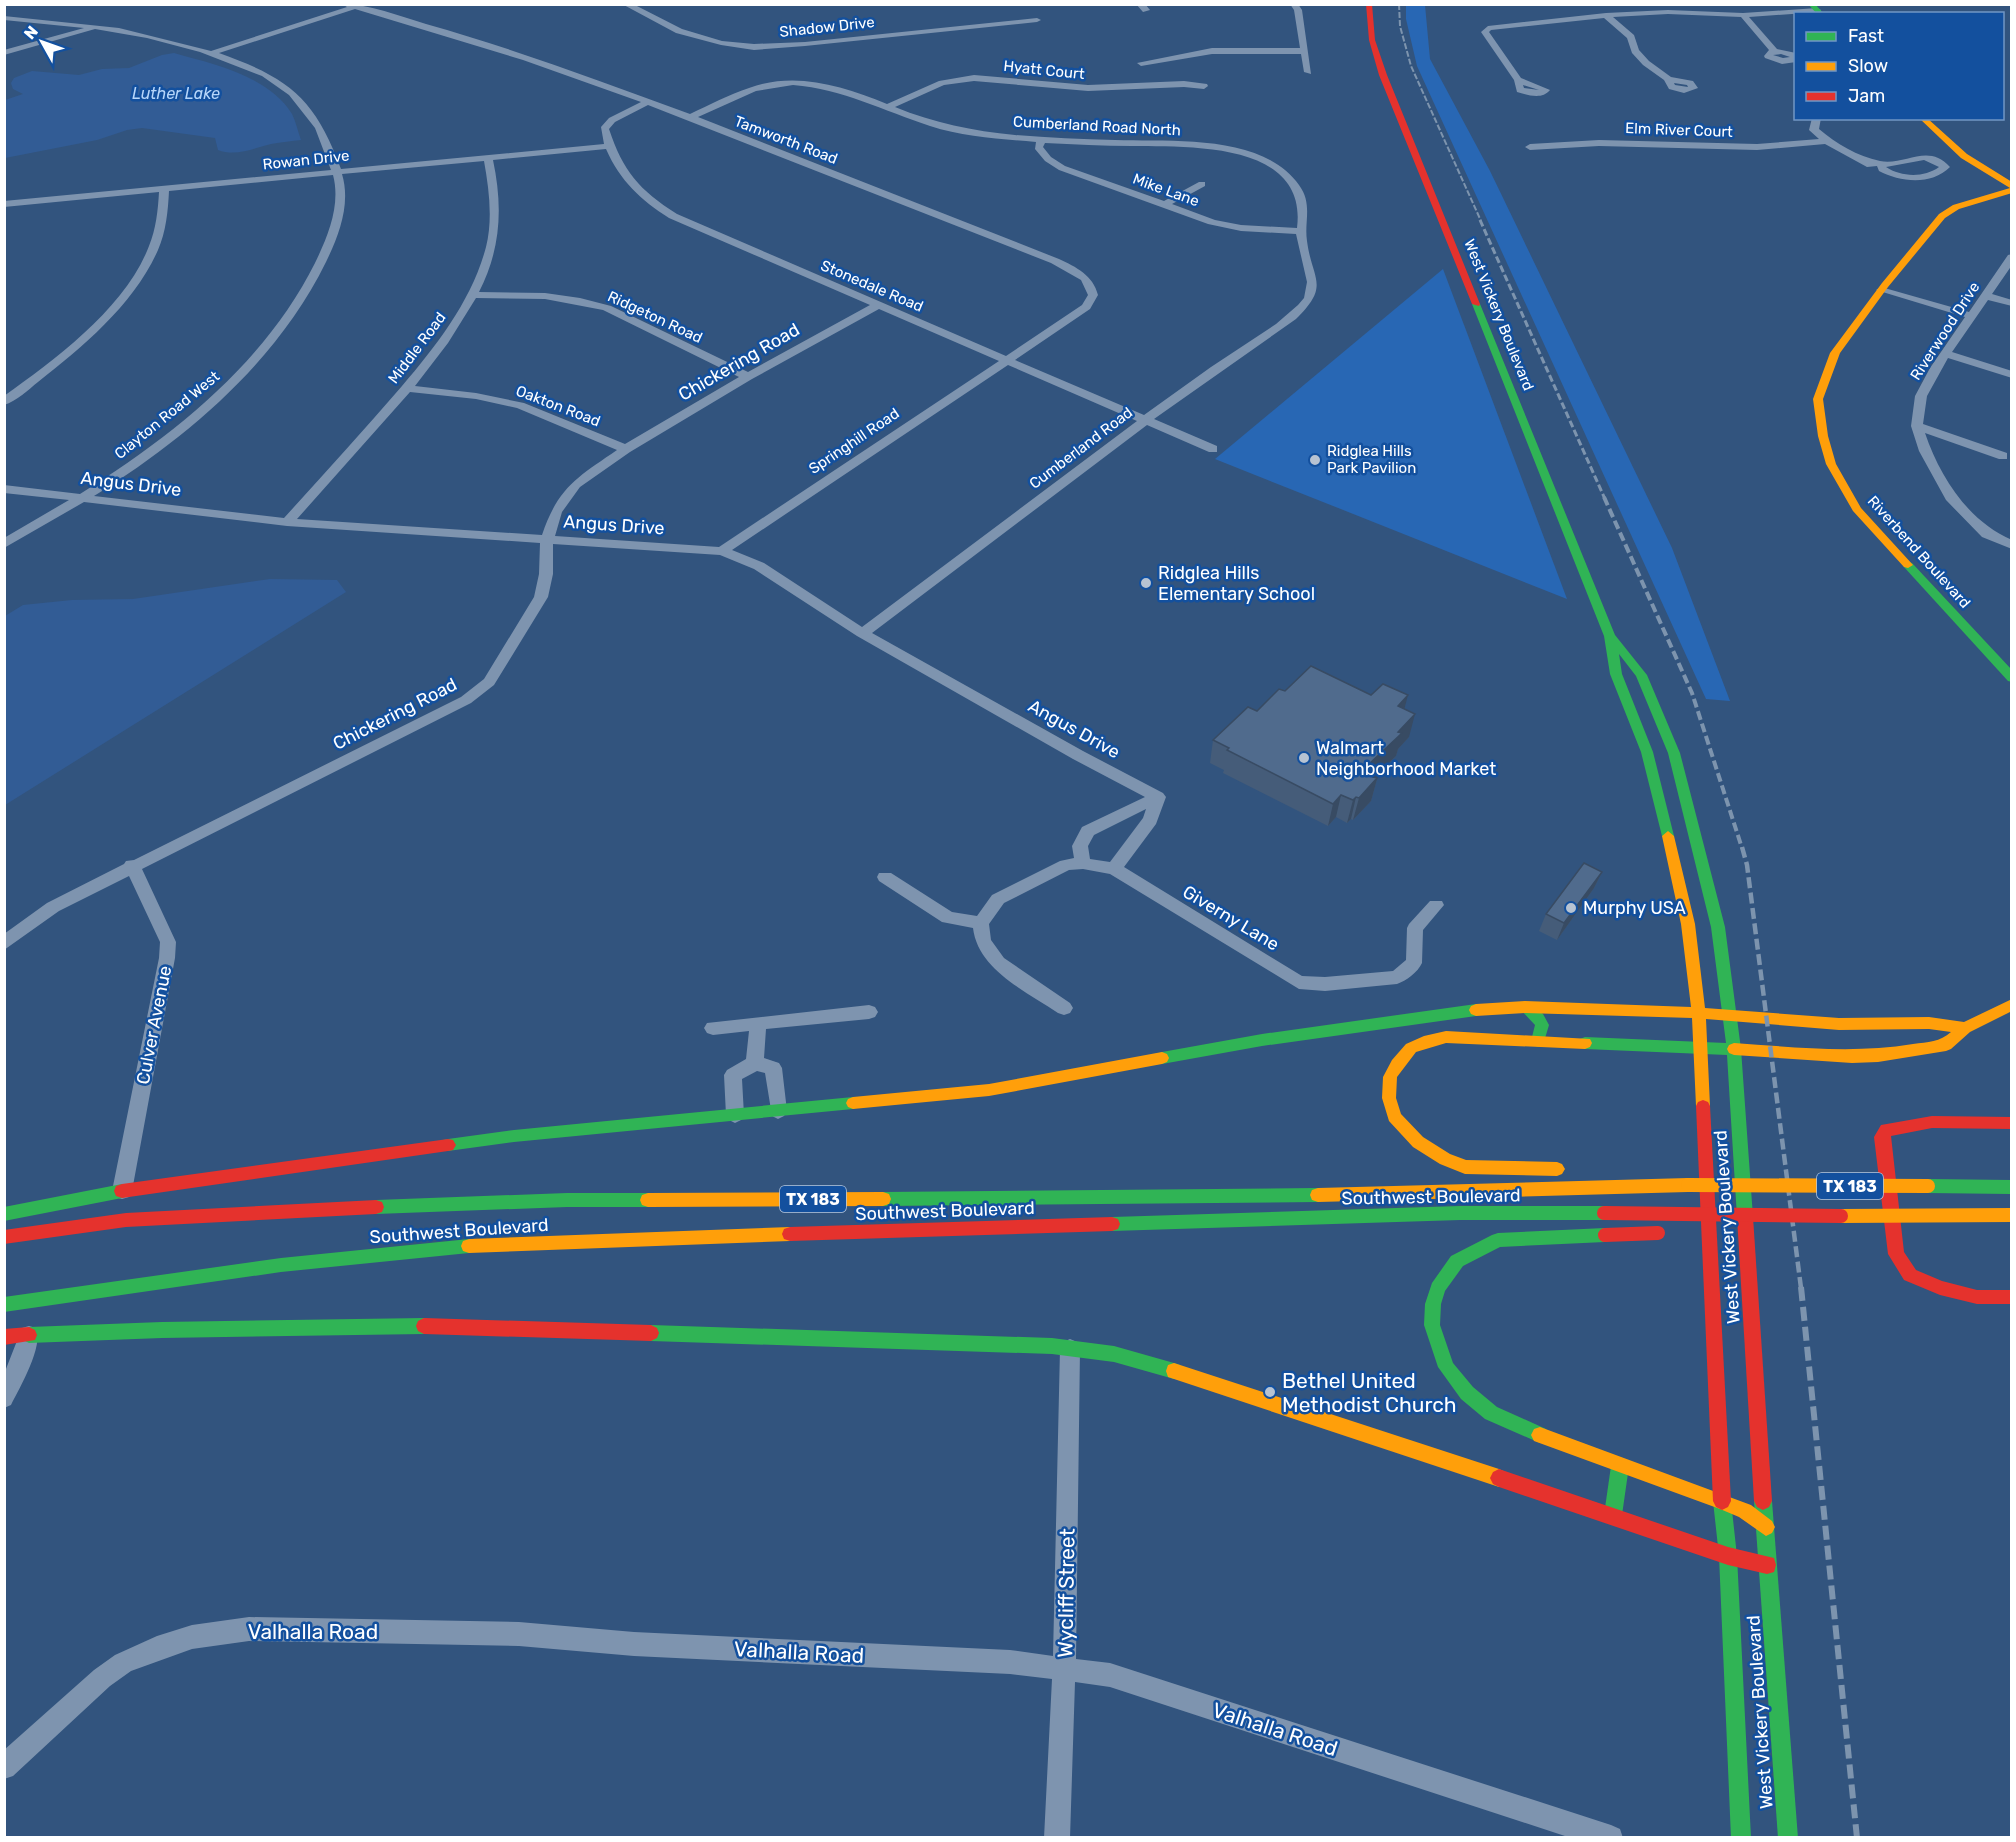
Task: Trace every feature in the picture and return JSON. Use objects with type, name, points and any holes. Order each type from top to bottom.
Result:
[{"type":"main road","name":"West Vickery Boulevard","points":[[1370,4],[1372,39],[1383,75],[1610,636],[1616,674],[1647,752],[1688,924],[1699,1013],[1722,1501],[1728,1556],[1742,1838]]},
{"type":"main road","points":[[1924,120],[1974,165],[2012,188]]},
{"type":"main road","points":[[1939,120],[1989,163],[2012,177]]},
{"type":"main road","name":"Riverbend Boulevard","points":[[2012,188],[1956,207],[1942,216],[1881,291],[1835,353],[1818,399],[1819,416],[1831,464],[1857,509],[1879,536],[2012,678]]},
{"type":"main road","points":[[1938,223],[1954,222],[1972,213],[2012,202]]},
{"type":"main road","name":"West Vickery Boulevard","points":[[1610,636],[1641,675],[1674,753],[1718,927],[1734,1049],[1767,1565],[1788,1838]]},
{"type":"main road","points":[[1571,1170],[1465,1167],[1445,1159],[1418,1142],[1394,1117],[1389,1098],[1390,1077],[1397,1064],[1411,1048],[1424,1042],[1446,1037],[1734,1049],[1852,1057],[1878,1056],[1946,1045],[1965,1028],[2012,1004]]},
{"type":"main road","points":[[1525,1007],[1540,1020],[1543,1030],[1538,1041]]},
{"type":"main road","points":[[4,1214],[122,1191],[514,1136],[989,1090],[1262,1040],[1472,1010],[1525,1007],[1699,1013],[1839,1024],[1929,1023],[1965,1028]]},
{"type":"main road","points":[[2012,1123],[1908,1124],[1886,1130],[1882,1137],[1896,1254],[1910,1275],[1940,1288],[1977,1297],[2012,1297]]},
{"type":"main road","points":[[1649,1172],[1669,1173],[1688,1185]]},
{"type":"main road","name":"Southwest Boulevard","points":[[4,1237],[137,1220],[308,1210],[567,1200],[1243,1197],[1688,1185],[2011,1187]]},
{"type":"main road","name":"Southwest Boulevard","points":[[4,1305],[270,1267],[485,1244],[1460,1213],[1782,1216],[2012,1215]]},
{"type":"main road","points":[[1699,1231],[1757,1228],[1782,1216]]},
{"type":"main road","points":[[1675,1232],[1498,1240],[1457,1261],[1438,1288],[1433,1304],[1432,1325],[1446,1367],[1467,1393],[1491,1413],[1528,1431],[1722,1501],[1745,1511],[1766,1527]]},
{"type":"main road","points":[[4,1336],[186,1329],[425,1326],[1040,1345],[1114,1354],[1179,1372],[1613,1515],[1728,1556],[1767,1565]]},
{"type":"main road","points":[[1613,1515],[1620,1466]]},
{"type":"street","name":"Shadow Drive","points":[[626,4],[679,31],[722,43],[754,47],[805,44],[1037,20]]},
{"type":"street","points":[[635,9],[650,4]]},
{"type":"street","points":[[1294,4],[1298,10],[1308,72]]},
{"type":"street","points":[[212,53],[354,5]]},
{"type":"street","name":"Tamworth Road","points":[[354,5],[516,56],[647,102],[1055,261],[1071,268],[1089,281],[1093,295],[1086,308],[1006,360]]},
{"type":"street","points":[[1518,80],[1485,32],[1488,28],[1606,15],[1668,12],[1743,15],[1816,9]]},
{"type":"street","points":[[1606,15],[1631,37],[1635,51],[1646,63],[1668,79]]},
{"type":"street","points":[[1743,15],[1775,51],[1768,56],[1782,61],[1794,58]]},
{"type":"street","name":"Clayton Road West","points":[[4,18],[99,27],[161,38],[212,53],[267,76],[283,85],[299,100],[327,140],[341,193],[332,237],[321,267],[303,300],[287,321],[220,393],[144,456],[82,498],[4,544]]},
{"type":"street","points":[[4,53],[99,27]]},
{"type":"street","points":[[1141,63],[1212,51],[1305,51]]},
{"type":"street","name":"Hyatt Court","points":[[886,108],[935,86],[967,79],[990,78],[1088,88],[1184,84],[1204,86]]},
{"type":"street","name":"Cumberland Road North","points":[[688,118],[766,85],[786,82],[834,87],[886,108],[955,129],[1041,141],[1237,150],[1271,164],[1294,184],[1304,208],[1301,237],[1312,286]]},
{"type":"street","points":[[609,146],[604,129],[612,120],[647,102]]},
{"type":"street","points":[[1816,120],[1814,130],[1827,141],[1861,158],[1865,163],[1881,167],[1901,177],[1930,174],[1945,167],[1938,160],[1916,157],[1881,167]]},
{"type":"street","points":[[1237,150],[1247,140]]},
{"type":"street","name":"Mike Lane","points":[[1041,141],[1038,147],[1042,153],[1062,168],[1164,205],[1222,225],[1302,231]]},
{"type":"street","name":"Elm River Court","points":[[1530,147],[1565,147],[1599,142],[1756,147],[1827,141]]},
{"type":"street","name":"Rowan Drive","points":[[4,204],[609,146]]},
{"type":"street","name":"Stonedale Road","points":[[609,146],[622,174],[635,188],[673,216],[1214,448]]},
{"type":"street","name":"Middle Road","points":[[287,522],[432,358],[473,295],[491,247],[495,220],[493,178],[488,157]]},
{"type":"street","points":[[1164,205],[1202,184]]},
{"type":"street","points":[[4,402],[45,373],[74,348],[120,300],[152,251],[161,218],[164,189]]},
{"type":"street","name":"Riverwood Drive","points":[[1917,426],[1921,396],[1946,354],[2012,257]]},
{"type":"street","name":"Cumberland Road","points":[[862,633],[1217,367],[1295,315],[1309,297],[1312,286]]},
{"type":"street","points":[[1881,291],[1972,316]]},
{"type":"street","name":"Ridgeton Road","points":[[473,295],[545,296],[607,308],[748,377]]},
{"type":"street","points":[[1985,296],[2012,303]]},
{"type":"street","name":"Chickering Road","points":[[4,944],[20,929],[53,906],[466,700],[489,682],[541,597],[546,573],[547,540],[556,512],[576,484],[626,448],[878,305]]},
{"type":"street","points":[[1946,354],[2012,375]]},
{"type":"street","name":"Springhill Road","points":[[722,551],[1006,360]]},
{"type":"street","name":"Oakton Road","points":[[406,388],[476,396],[520,405],[626,448]]},
{"type":"street","points":[[1917,426],[2004,456]]},
{"type":"street","points":[[1917,426],[1925,451],[1950,497],[1987,534],[2012,545]]},
{"type":"street","name":"Angus Drive","points":[[4,489],[287,522],[722,551],[759,566],[862,633],[1158,797]]},
{"type":"street","points":[[1083,863],[1080,846],[1088,831],[1158,797]]},
{"type":"street","points":[[1114,869],[1150,820],[1158,797]]},
{"type":"street","name":"Giverny Lane","points":[[981,923],[998,899],[1066,865],[1083,863],[1114,869],[1299,982],[1325,984],[1397,977],[1414,963],[1415,928],[1436,905]]},
{"type":"street","name":"Culver Avenue","points":[[122,1191],[167,958],[168,942],[132,866]]},
{"type":"street","points":[[885,876],[948,918],[981,923],[983,941],[998,963],[1064,1008]]},
{"type":"street","points":[[714,1028],[869,1012]]},
{"type":"street","points":[[755,1064],[758,1024]]},
{"type":"street","points":[[735,1115],[733,1075],[755,1064],[773,1068],[778,1111]]},
{"type":"street","points":[[4,1398],[22,1360],[29,1335]]},
{"type":"street","name":"Wycliff Street","points":[[1057,1838],[1065,1669],[1070,1349]]},
{"type":"street","name":"Valhalla Road","points":[[4,1767],[102,1678],[123,1663],[192,1636],[249,1629],[519,1634],[634,1644],[1010,1662],[1110,1675],[1611,1838]]},
{"type":"shaded area","points":[[1406,5],[1425,5],[1430,59],[1490,171],[1672,548],[1730,701],[1706,699],[1417,66],[1406,19]]},
{"type":"shaded area","points":[[1443,269],[1567,599],[1215,459]]},
{"type":"water","name":"Luther Lake","points":[[174,53],[239,73],[269,90],[292,114],[301,140],[231,153],[218,150],[215,138],[142,128],[127,130],[97,140],[5,158],[5,100],[23,94],[13,89],[11,83],[14,78],[32,71],[79,75],[102,69],[129,68],[162,55]]},
{"type":"water","points":[[270,579],[337,580],[346,592],[5,805],[5,616],[23,605],[72,600],[133,599]]},
{"type":"building","name":"Walmart Neighborhood Market","points":[[1311,666],[1371,695],[1383,684],[1408,695],[1398,706],[1415,714],[1398,732],[1402,733],[1368,765],[1379,770],[1373,777],[1377,778],[1359,798],[1356,797],[1353,800],[1341,795],[1333,804],[1227,750],[1229,748],[1213,740],[1248,707],[1257,711],[1279,689],[1285,691]]},
{"type":"building","points":[[1584,863],[1602,872],[1564,923],[1546,914]]},
{"type":"railway","points":[[1399,4],[1400,26],[1411,66],[1481,221]]},
{"type":"railway","points":[[1480,220],[1605,499]]},
{"type":"railway","points":[[1604,497],[1692,693],[1742,848]]},
{"type":"railway","points":[[1742,847],[1747,865],[1801,1288]]},
{"type":"railway","points":[[1801,1287],[1857,1838]]},
{"type":"traffic: fast","points":[[1811,4],[1819,12]]},
{"type":"traffic: fast","points":[[1476,304],[1610,636],[1616,674],[1647,752],[1668,836]]},
{"type":"traffic: fast","points":[[1908,565],[2012,678]]},
{"type":"traffic: fast","points":[[1612,638],[1641,675],[1674,753],[1718,927],[1734,1049],[1745,1217]]},
{"type":"traffic: fast","points":[[1525,1007],[1538,1018],[1542,1025],[1538,1041]]},
{"type":"traffic: fast","points":[[1162,1058],[1262,1040],[1476,1010]]},
{"type":"traffic: fast","points":[[1585,1043],[1734,1049]]},
{"type":"traffic: fast","points":[[448,1145],[514,1136],[853,1103]]},
{"type":"traffic: fast","points":[[1928,1186],[2011,1187]]},
{"type":"traffic: fast","points":[[4,1214],[122,1191]]},
{"type":"traffic: fast","points":[[883,1199],[1318,1195]]},
{"type":"traffic: fast","points":[[376,1207],[567,1200],[648,1200]]},
{"type":"traffic: fast","points":[[1112,1224],[1460,1213],[1604,1213]]},
{"type":"traffic: fast","points":[[1540,1435],[1491,1413],[1467,1393],[1446,1367],[1432,1325],[1433,1304],[1438,1288],[1457,1261],[1498,1240],[1605,1235]]},
{"type":"traffic: fast","points":[[4,1305],[281,1265],[469,1246]]},
{"type":"traffic: fast","points":[[29,1335],[162,1330],[424,1326]]},
{"type":"traffic: fast","points":[[651,1333],[1052,1346],[1114,1354],[1174,1371]]},
{"type":"traffic: fast","points":[[1613,1515],[1620,1466]]},
{"type":"traffic: fast","points":[[1722,1501],[1728,1556],[1741,1838]]},
{"type":"traffic: fast","points":[[1763,1501],[1788,1838]]},
{"type":"traffic: slow","points":[[1924,120],[1964,156],[2012,186]]},
{"type":"traffic: slow","points":[[1908,565],[1857,509],[1831,464],[1823,436],[1818,399],[1835,353],[1885,285],[1942,216],[1956,207],[2012,190]]},
{"type":"traffic: slow","points":[[1668,836],[1688,924],[1699,1013],[1703,1106]]},
{"type":"traffic: slow","points":[[1734,1049],[1852,1057],[1878,1056],[1946,1045],[1965,1028],[2012,1004]]},
{"type":"traffic: slow","points":[[1476,1010],[1525,1007],[1699,1013],[1839,1024],[1929,1023],[1965,1028]]},
{"type":"traffic: slow","points":[[1557,1169],[1465,1167],[1445,1159],[1418,1142],[1394,1117],[1389,1098],[1390,1077],[1397,1064],[1411,1048],[1424,1042],[1446,1037],[1585,1043]]},
{"type":"traffic: slow","points":[[853,1103],[989,1090],[1162,1058]]},
{"type":"traffic: slow","points":[[1318,1195],[1688,1185]]},
{"type":"traffic: slow","points":[[1688,1185],[1928,1186]]},
{"type":"traffic: slow","points":[[648,1200],[883,1199]]},
{"type":"traffic: slow","points":[[1841,1216],[2012,1215]]},
{"type":"traffic: slow","points":[[469,1246],[790,1234]]},
{"type":"traffic: slow","points":[[1174,1371],[1499,1478]]},
{"type":"traffic: slow","points":[[1540,1435],[1722,1501],[1745,1511],[1766,1527]]},
{"type":"traffic: jam","points":[[1369,4],[1372,40],[1383,75],[1476,304]]},
{"type":"traffic: jam","points":[[1703,1106],[1722,1501]]},
{"type":"traffic: jam","points":[[2012,1123],[1932,1122],[1886,1130],[1882,1137],[1896,1254],[1910,1275],[1940,1288],[1977,1297],[2012,1297]]},
{"type":"traffic: jam","points":[[122,1191],[448,1145]]},
{"type":"traffic: jam","points":[[4,1237],[126,1220],[376,1207]]},
{"type":"traffic: jam","points":[[1604,1213],[1841,1216]]},
{"type":"traffic: jam","points":[[1745,1217],[1763,1501]]},
{"type":"traffic: jam","points":[[790,1234],[1112,1224]]},
{"type":"traffic: jam","points":[[1605,1235],[1658,1233]]},
{"type":"traffic: jam","points":[[424,1326],[651,1333]]},
{"type":"traffic: jam","points":[[4,1337],[29,1335]]},
{"type":"traffic: jam","points":[[1499,1478],[1728,1556],[1767,1565]]},
{"type":"place","name":"Ridglea Hills Park Pavilion","points":[[1315,460]]},
{"type":"place","name":"Ridglea Hills Elementary School","points":[[1146,583]]},
{"type":"place","name":"Walmart Neighborhood Market","points":[[1304,758]]},
{"type":"place","name":"Murphy USA","points":[[1571,908]]},
{"type":"place","name":"Bethel United Methodist Church","points":[[1270,1392]]}]
